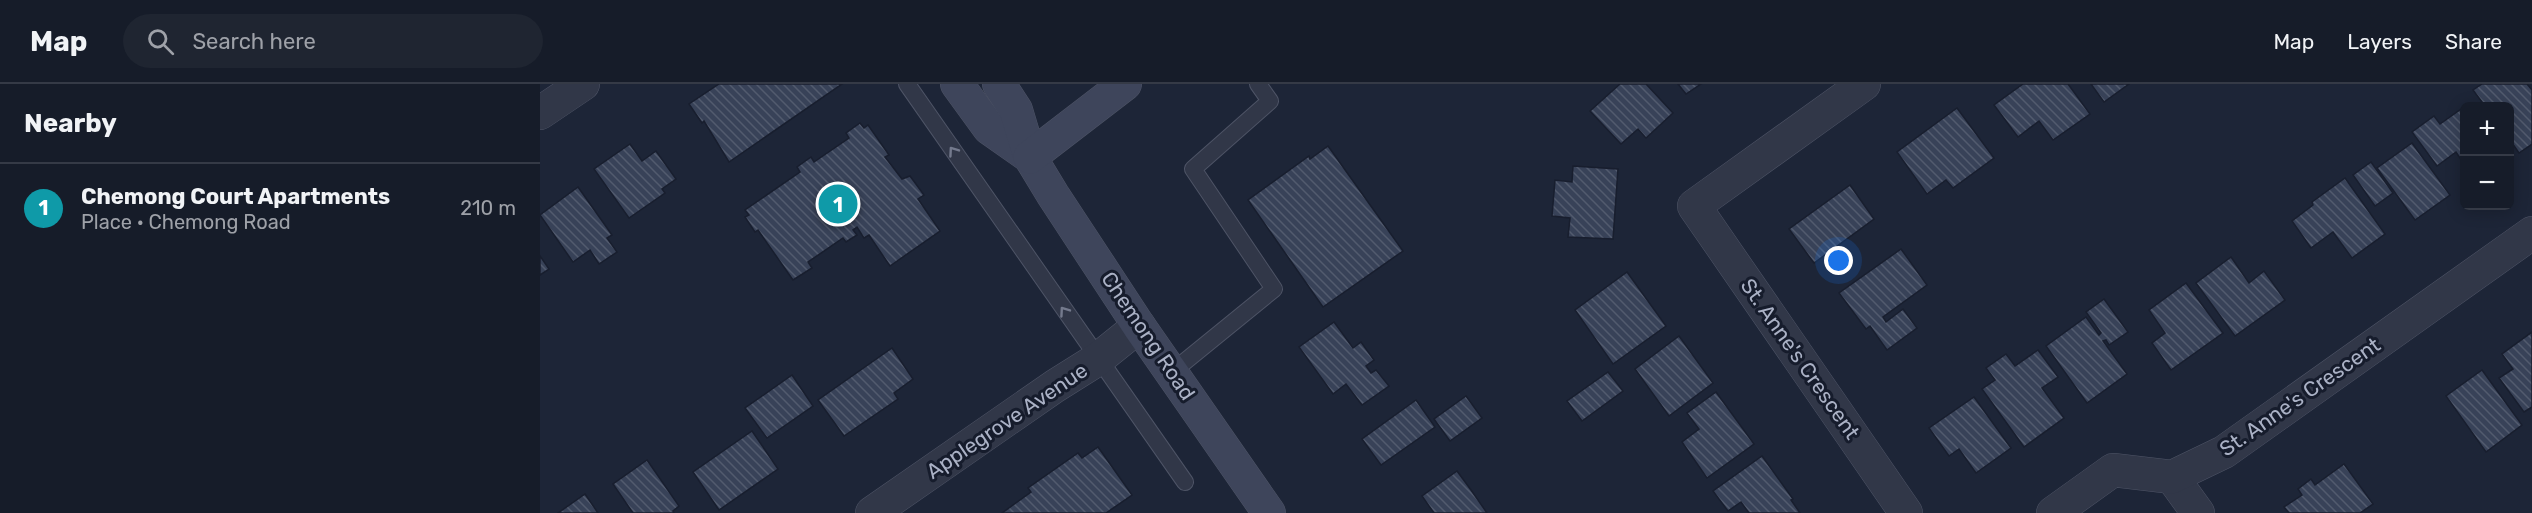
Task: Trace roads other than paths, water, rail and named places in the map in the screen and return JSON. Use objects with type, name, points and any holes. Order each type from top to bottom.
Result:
[{"type":"main road","name":"Chemong Road","points":[[957,84],[989,128],[1030,157]]},
{"type":"main road","name":"Chemong Road","points":[[999,84],[1016,111],[1030,157],[1139,326],[1269,513]]},
{"type":"main road","points":[[1030,157],[1125,84]]},
{"type":"street","points":[[540,113],[583,84]]},
{"type":"street","name":"St. Anne's Crescent","points":[[1864,84],[1694,206],[1906,513]]},
{"type":"street","name":"St. Anne's Crescent","points":[[2172,477],[2224,452],[2532,233]]},
{"type":"street","name":"Applegrove Avenue","points":[[872,513],[1055,386],[1098,359],[1139,326]]},
{"type":"street","points":[[2053,513],[2113,470],[2172,477],[2198,513]]},
{"type":"lane","points":[[907,84],[1185,482]]},
{"type":"lane","points":[[1172,372],[1274,290],[1193,169],[1270,101],[1258,84]]},
{"type":"place","name":"Chemong Court Apartments","points":[[838,204]]}]
